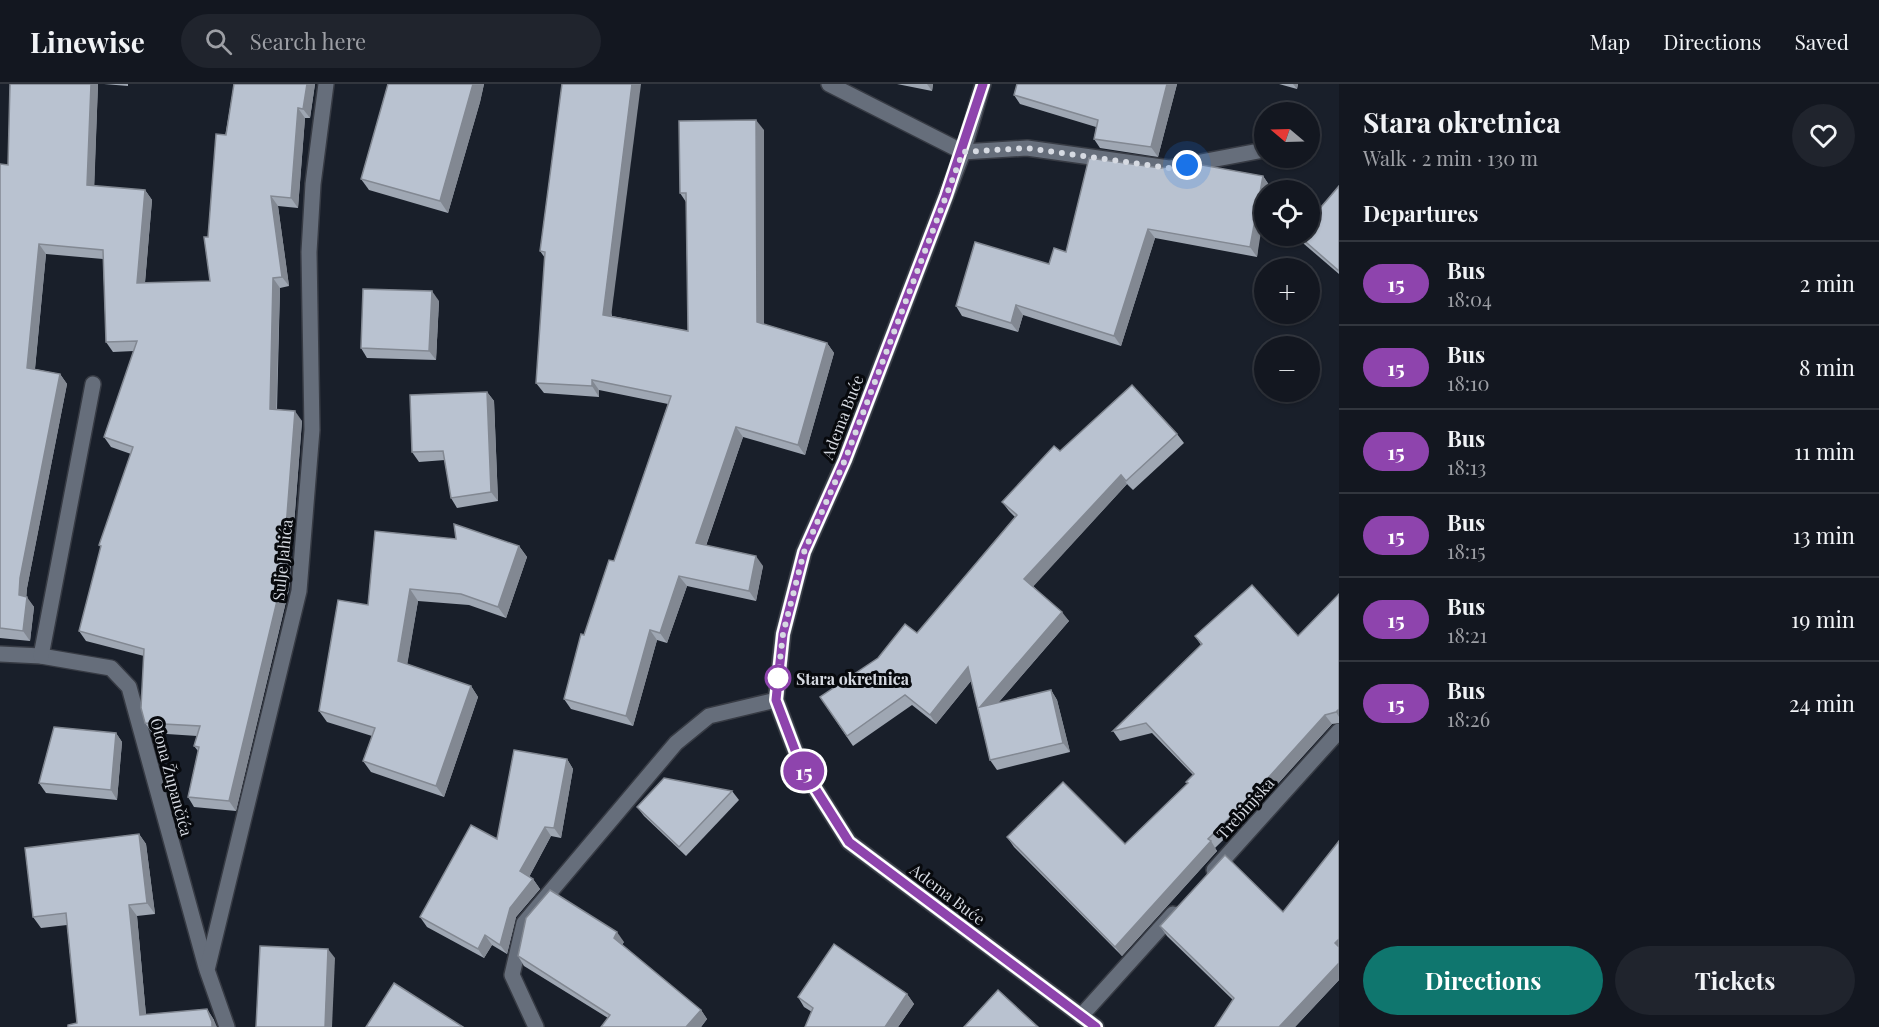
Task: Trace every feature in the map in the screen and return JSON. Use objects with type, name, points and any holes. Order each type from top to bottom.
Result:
[{"type":"street","name":"Sulje Jahića","points":[[207,970],[299,591],[312,429],[309,252],[312,195],[322,99],[326,84]]},
{"type":"street","points":[[828,84],[963,152],[1027,148],[1169,168],[1254,152]]},
{"type":"street","name":"Adema Buće","points":[[983,84],[963,152],[845,460],[804,552],[783,634],[776,700],[801,766],[849,842],[1096,1027]]},
{"type":"street","points":[[41,656],[93,384]]},
{"type":"street","name":"Otona Župančića","points":[[0,654],[41,656],[111,668],[129,687],[207,970]]},
{"type":"street","points":[[537,1027],[512,975],[524,923],[676,743],[709,716],[776,700]]},
{"type":"street","name":"Trebinjska","points":[[1206,878],[1339,731]]},
{"type":"street","points":[[1081,1016],[1183,904]]},
{"type":"street","points":[[207,970],[227,1027]]},
{"type":"building","points":[[10,84],[91,84],[87,185],[145,190],[137,283],[210,281],[204,237],[208,237],[216,134],[226,135],[234,84],[307,84],[303,109],[298,108],[291,198],[271,196],[282,277],[273,278],[270,409],[295,411],[282,580],[229,801],[188,797],[199,747],[194,746],[200,726],[145,723],[141,708],[144,649],[79,631],[101,546],[99,545],[133,447],[104,437],[137,341],[106,342],[103,250],[39,244],[27,368],[60,374],[20,578],[19,595],[27,597],[23,631],[0,628],[0,164],[8,165]]},
{"type":"building","points":[[388,84],[473,84],[440,201],[361,179]]},
{"type":"building","points":[[562,84],[632,84],[603,315],[688,331],[686,193],[680,193],[679,121],[756,120],[757,322],[827,343],[798,445],[736,427],[696,543],[756,556],[749,591],[679,576],[660,633],[650,630],[626,716],[564,699],[581,634],[584,635],[609,560],[614,561],[671,396],[592,380],[592,386],[536,383],[545,252],[540,251]]},
{"type":"building","points":[[1017,84],[1167,84],[1151,147],[1094,139],[1098,120],[1014,95]]},
{"type":"building","points":[[1089,158],[1161,168],[1191,163],[1263,176],[1262,180],[1254,180],[1254,225],[1250,247],[1148,229],[1114,336],[1016,305],[1011,323],[956,306],[975,242],[1049,264],[1054,248],[1066,252]]},
{"type":"building","points":[[1339,186],[1339,271],[1310,246],[1320,246],[1320,208]]},
{"type":"building","points":[[363,289],[432,291],[429,351],[361,348]]},
{"type":"building","points":[[1132,385],[1177,434],[1126,481],[1121,475],[1024,579],[1062,612],[980,707],[1051,690],[1063,743],[990,760],[968,667],[930,715],[905,695],[847,736],[820,697],[878,658],[905,624],[917,633],[1017,515],[1002,502],[1054,446],[1060,451]]},
{"type":"building","points":[[487,392],[491,492],[451,498],[443,451],[412,452],[410,395]]},
{"type":"building","points":[[454,524],[519,546],[498,607],[461,594],[410,589],[398,661],[471,686],[436,786],[363,761],[375,728],[319,711],[338,600],[368,605],[375,531],[456,539]]},
{"type":"building","points":[[1252,585],[1298,636],[1339,594],[1339,709],[1325,715],[1249,799],[1208,839],[1211,841],[1115,947],[1007,837],[1063,782],[1125,844],[1188,783],[1186,782],[1194,774],[1146,723],[1113,731],[1202,644],[1195,636]]},
{"type":"building","points":[[54,727],[116,733],[111,790],[39,783]]},
{"type":"building","points":[[514,750],[567,759],[554,828],[545,827],[520,871],[533,879],[510,908],[500,945],[485,935],[478,949],[420,917],[471,825],[497,839]]},
{"type":"building","points":[[664,778],[732,791],[679,847],[637,807]]},
{"type":"building","points":[[139,834],[147,903],[129,905],[140,1015],[207,1009],[212,1027],[68,1027],[68,1025],[77,1023],[66,913],[33,917],[25,848]]},
{"type":"building","points":[[1339,841],[1339,939],[1335,943],[1339,947],[1339,963],[1279,1027],[1215,1027],[1234,998],[1160,926],[1225,855],[1283,912]]},
{"type":"building","points":[[550,890],[617,932],[614,938],[701,1010],[686,1027],[601,1027],[610,1015],[518,956],[526,918]]},
{"type":"building","points":[[834,944],[907,994],[885,1027],[805,1027],[813,1008],[798,997]]},
{"type":"building","points":[[260,946],[328,949],[325,1027],[256,1027]]},
{"type":"building","points":[[394,983],[463,1027],[366,1027]]},
{"type":"building","points":[[998,990],[1038,1027],[964,1027]]},
{"type":"bus line","name":"15","points":[[983,84],[963,152],[845,460],[804,552],[783,634],[776,700],[801,766],[849,842],[1096,1027]]},
{"type":"place","name":"Stara okretnica","points":[[778,678]]},
{"type":"route","points":[[778,678],[783,634],[804,552],[845,460],[963,152],[1027,148],[1169,168],[1187,165]]}]
